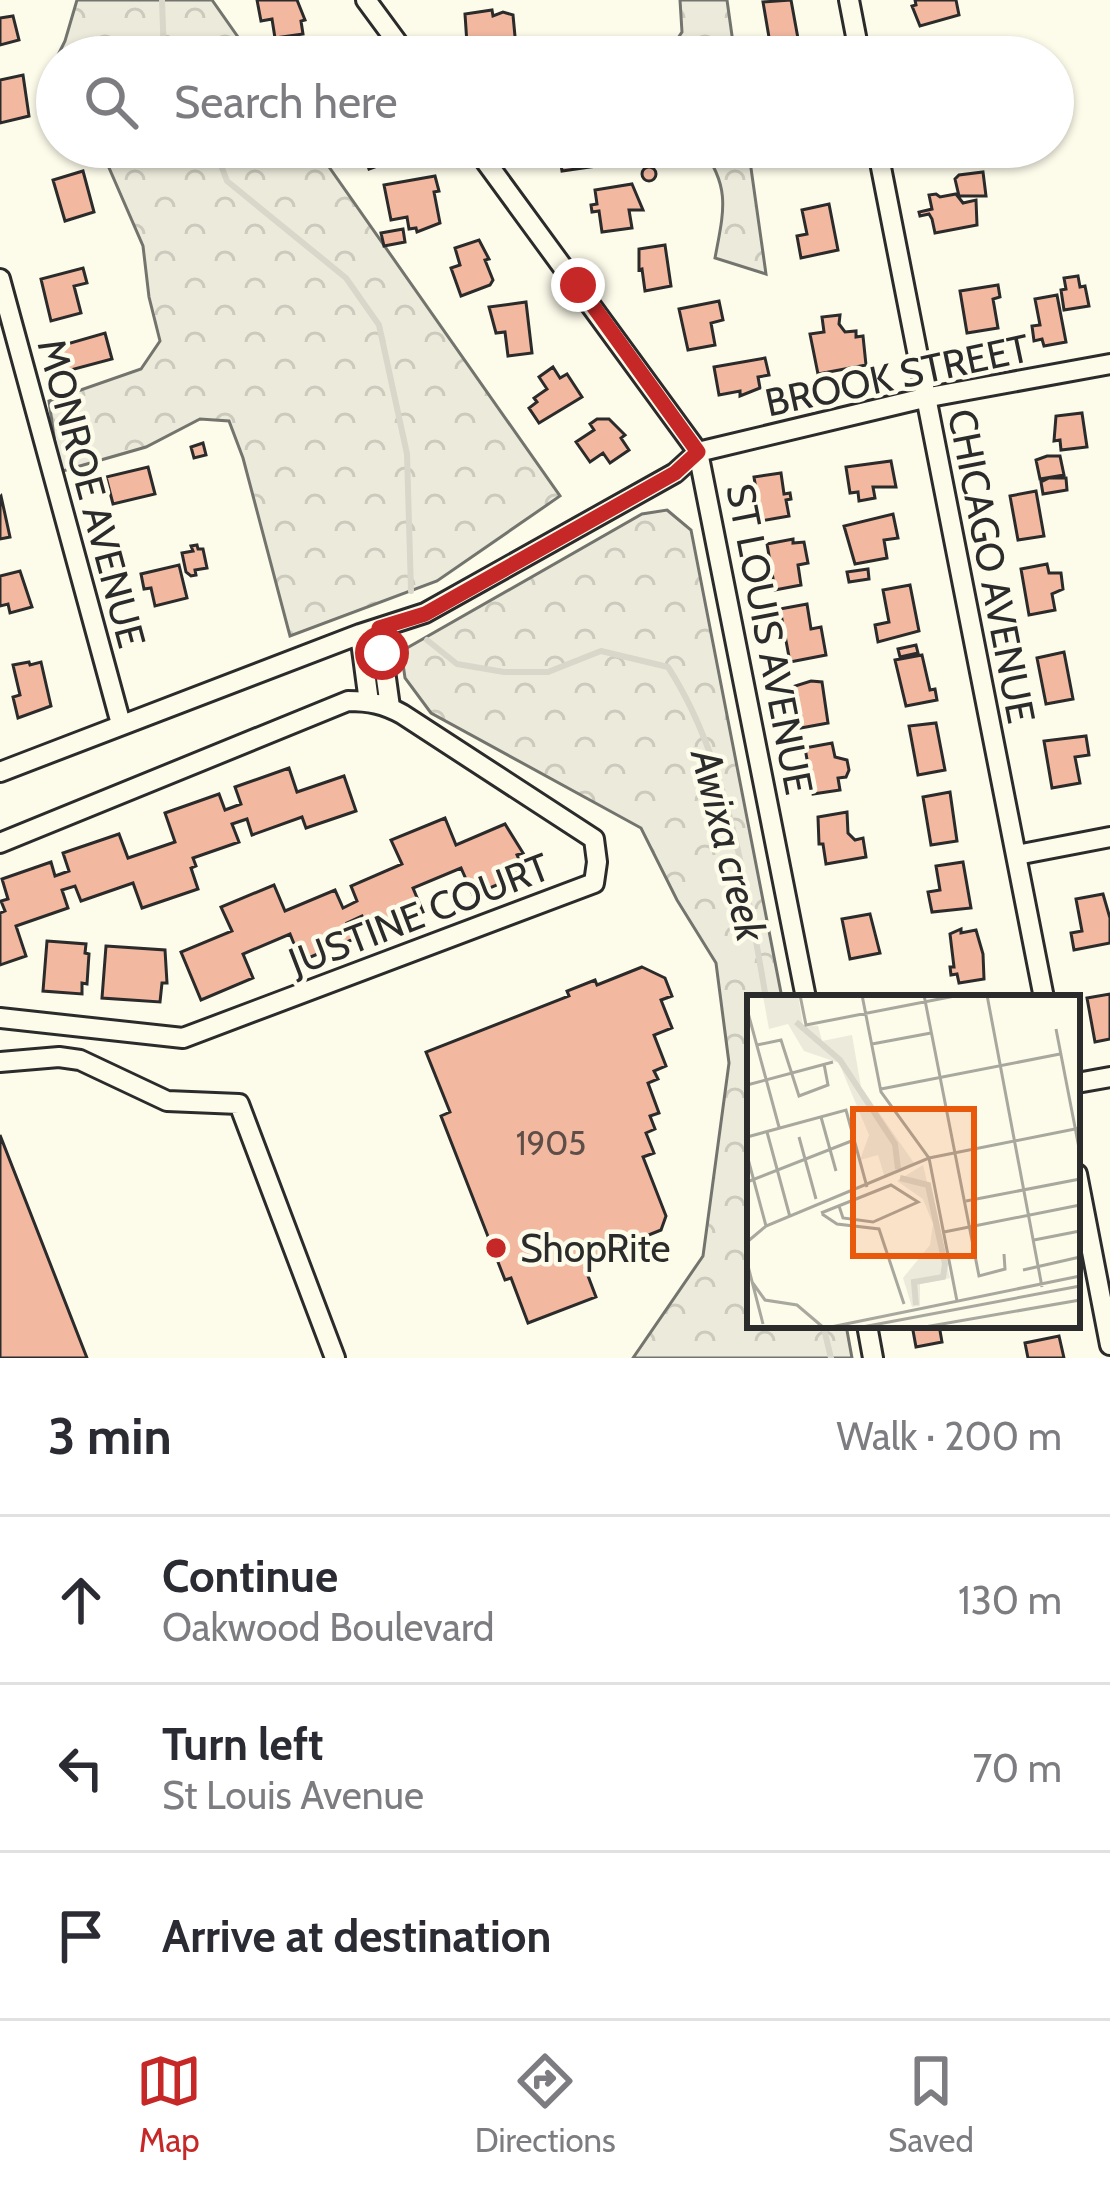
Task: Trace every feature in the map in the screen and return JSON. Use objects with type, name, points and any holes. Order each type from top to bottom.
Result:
[{"type":"street","points":[[366,0],[393,36]]},
{"type":"street","points":[[849,0],[856,36]]},
{"type":"street","name":"ST LOUIS AVENUE","points":[[490,168],[698,452],[805,995]]},
{"type":"street","name":"CHICAGO AVENUE","points":[[881,168],[1043,995]]},
{"type":"street","name":"MONROE AVENUE","points":[[1,286],[121,724]]},
{"type":"street","name":"BROOK STREET","points":[[698,452],[924,398],[1110,364]]},
{"type":"street","points":[[0,772],[425,614],[675,473],[698,452]]},
{"type":"street","points":[[369,631],[369,702]]},
{"type":"street","points":[[369,631],[390,707]]},
{"type":"street","name":"JUSTINE COURT","points":[[0,843],[348,701],[390,707],[594,839],[597,862],[594,883],[184,1038],[0,1018]]},
{"type":"street","points":[[1017,855],[1110,837]]},
{"type":"street","points":[[0,1062],[80,1060],[167,1101],[239,1104],[334,1358]]},
{"type":"street","points":[[1080,1082],[1110,1077]]},
{"type":"street","points":[[1080,1190],[1110,1345]]},
{"type":"street","points":[[868,1328],[873,1358]]},
{"type":"green space","points":[[77,0],[212,0],[237,36],[66,36]]},
{"type":"green space","points":[[680,0],[727,0],[732,36],[679,36]]},
{"type":"green space","points":[[109,168],[330,168],[560,496],[437,581],[290,636],[229,421],[200,419],[146,447],[59,472],[49,401],[141,369],[160,341],[143,246]]},
{"type":"green space","points":[[714,168],[751,168],[766,274],[715,258],[723,200]]},
{"type":"green space","points":[[667,510],[691,530],[781,995],[747,995],[747,1328],[847,1328],[852,1358],[633,1358],[703,1256],[729,1063],[716,963],[641,828],[431,713],[405,678],[407,648],[642,514]]},
{"type":"building","points":[[257,0],[297,0],[305,20],[301,21],[303,34],[289,36],[275,36],[272,19],[261,21]]},
{"type":"building","points":[[791,0],[798,36],[769,36],[763,2]]},
{"type":"building","points":[[915,0],[956,0],[959,15],[920,26],[912,6]]},
{"type":"building","points":[[492,10],[493,16],[513,15],[515,36],[466,36],[465,14]]},
{"type":"building","points":[[13,16],[19,40],[0,45],[0,18]]},
{"type":"building","points":[[23,75],[29,116],[0,123],[0,80]]},
{"type":"building","points":[[644,169],[654,169],[654,179],[644,179]]},
{"type":"building","points":[[83,171],[94,212],[65,221],[53,180]]},
{"type":"building","points":[[983,172],[986,196],[959,196],[955,179],[959,175]]},
{"type":"building","points":[[435,176],[440,223],[417,232],[409,229],[407,217],[391,220],[384,185]]},
{"type":"building","points":[[632,184],[643,210],[629,210],[632,228],[602,232],[599,211],[592,212],[591,205],[597,204],[595,190]]},
{"type":"building","points":[[956,194],[963,203],[976,200],[977,225],[935,233],[929,214],[920,216],[919,212],[932,209],[929,195]]},
{"type":"building","points":[[829,204],[838,250],[801,258],[797,236],[807,234],[802,210]]},
{"type":"building","points":[[403,229],[405,242],[384,246],[381,233]]},
{"type":"building","points":[[479,240],[493,280],[461,296],[451,268],[460,265],[455,248]]},
{"type":"building","points":[[665,245],[671,286],[645,291],[639,249]]},
{"type":"building","points":[[83,268],[87,283],[74,286],[81,313],[51,321],[41,279]]},
{"type":"building","points":[[1078,276],[1089,306],[1064,310],[1064,278]]},
{"type":"building","points":[[998,285],[1000,297],[993,299],[998,328],[967,333],[960,291]]},
{"type":"building","points":[[1057,295],[1066,342],[1044,346],[1042,339],[1034,341],[1032,326],[1040,325],[1035,299]]},
{"type":"building","points":[[719,301],[723,320],[711,323],[715,345],[688,350],[679,309]]},
{"type":"building","points":[[526,302],[532,353],[508,356],[505,332],[496,333],[489,307]]},
{"type":"building","points":[[840,315],[845,332],[863,336],[866,365],[818,374],[810,334],[824,332],[822,317]]},
{"type":"building","points":[[105,333],[112,359],[67,371],[60,346]]},
{"type":"building","points":[[765,358],[769,375],[758,377],[760,388],[740,396],[740,391],[719,395],[714,367]]},
{"type":"building","points":[[553,367],[560,378],[567,374],[582,397],[539,423],[529,408],[547,389],[539,377]]},
{"type":"building","points":[[1082,413],[1087,447],[1061,450],[1060,440],[1054,441],[1056,416]]},
{"type":"building","points":[[609,419],[625,435],[621,438],[629,450],[610,463],[603,453],[590,462],[576,442],[594,430],[590,424]]},
{"type":"building","points":[[203,443],[206,455],[194,458],[191,447]]},
{"type":"building","points":[[1060,456],[1064,475],[1040,479],[1036,460]]},
{"type":"building","points":[[891,461],[896,487],[873,487],[875,498],[859,501],[858,492],[850,493],[846,467]]},
{"type":"building","points":[[148,467],[155,494],[113,504],[106,477]]},
{"type":"building","points":[[781,473],[784,494],[790,493],[791,499],[786,500],[789,516],[761,521],[754,477]]},
{"type":"building","points":[[1066,478],[1067,490],[1043,494],[1041,482]]},
{"type":"building","points":[[1036,491],[1044,536],[1018,540],[1010,496]]},
{"type":"building","points":[[0,497],[10,537],[0,539]]},
{"type":"building","points":[[893,514],[898,538],[884,540],[887,558],[855,564],[844,526]]},
{"type":"building","points":[[793,539],[793,543],[804,542],[808,563],[798,565],[801,585],[775,590],[767,544]]},
{"type":"building","points":[[197,545],[203,549],[207,568],[191,576],[182,553]]},
{"type":"building","points":[[1047,564],[1049,573],[1061,573],[1063,589],[1052,594],[1055,610],[1029,615],[1021,569]]},
{"type":"building","points":[[179,565],[187,598],[155,606],[141,574]]},
{"type":"building","points":[[868,569],[869,579],[849,582],[847,572]]},
{"type":"building","points":[[20,571],[32,607],[10,613],[8,604],[0,606],[0,576]]},
{"type":"building","points":[[910,585],[919,631],[878,642],[875,625],[889,622],[883,590]]},
{"type":"building","points":[[807,604],[811,629],[821,627],[826,655],[790,662],[780,609]]},
{"type":"building","points":[[916,645],[918,653],[900,657],[898,649]]},
{"type":"building","points":[[1064,652],[1073,699],[1046,704],[1037,658]]},
{"type":"building","points":[[922,655],[937,700],[906,706],[895,660]]},
{"type":"building","points":[[41,662],[51,706],[18,718],[13,697],[20,695],[13,665]]},
{"type":"building","points":[[822,682],[828,723],[801,728],[799,709],[790,710],[789,700],[796,699],[795,686]]},
{"type":"building","points":[[936,723],[945,770],[918,775],[909,726]]},
{"type":"building","points":[[1086,736],[1089,755],[1075,757],[1080,783],[1052,788],[1044,741]]},
{"type":"building","points":[[832,743],[835,757],[847,760],[849,770],[846,777],[838,778],[840,790],[813,794],[805,748]]},
{"type":"building","points":[[289,768],[297,792],[344,776],[356,811],[306,828],[302,817],[252,835],[247,819],[232,824],[239,842],[193,858],[198,889],[142,908],[133,883],[81,901],[75,886],[62,890],[68,908],[16,926],[26,956],[0,965],[0,913],[5,911],[1,901],[8,899],[2,879],[51,862],[55,876],[69,871],[63,853],[119,834],[128,858],[175,842],[165,813],[219,794],[225,810],[241,804],[235,787]]},
{"type":"building","points":[[950,792],[957,841],[931,845],[923,797]]},
{"type":"building","points":[[847,812],[848,833],[855,840],[863,838],[866,857],[826,864],[818,817]]},
{"type":"building","points":[[445,818],[456,845],[505,824],[523,853],[517,855],[525,873],[473,895],[461,868],[413,888],[423,912],[370,934],[362,916],[347,923],[354,939],[301,961],[290,934],[243,954],[253,978],[201,1000],[181,952],[232,931],[221,907],[274,885],[285,911],[335,890],[343,908],[357,901],[351,886],[402,864],[391,840]]},
{"type":"building","points":[[963,862],[971,908],[932,912],[928,892],[940,890],[936,866]]},
{"type":"building","points":[[1103,894],[1110,943],[1074,950],[1071,933],[1082,931],[1076,899]]},
{"type":"building","points":[[870,914],[880,953],[850,959],[842,919]]},
{"type":"building","points":[[961,929],[961,933],[976,930],[984,979],[959,983],[957,974],[951,975],[950,934]]},
{"type":"building","points":[[47,941],[86,944],[87,984],[82,983],[82,994],[43,991]]},
{"type":"building","points":[[106,946],[165,950],[167,983],[162,983],[160,1002],[102,998]]},
{"type":"building","points":[[642,967],[665,978],[672,996],[661,1000],[672,1028],[654,1035],[666,1066],[654,1071],[658,1079],[648,1083],[659,1113],[650,1116],[655,1129],[646,1133],[654,1153],[643,1157],[666,1216],[661,1230],[589,1259],[592,1265],[585,1268],[596,1297],[528,1323],[511,1278],[505,1280],[441,1116],[450,1112],[426,1052],[569,996],[567,991]]},
{"type":"building","points":[[1110,994],[1110,1039],[1095,1042],[1087,998]]},
{"type":"building","points":[[0,1135],[87,1358],[0,1358]]},
{"type":"building","points":[[913,1328],[940,1328],[942,1342],[916,1347]]},
{"type":"building","points":[[1059,1336],[1064,1358],[1028,1358],[1025,1343]]},
{"type":"waterway","name":"Awixa creek","points":[[162,0],[163,36]]},
{"type":"waterway","name":"Awixa creek","points":[[222,168],[227,181],[346,278],[379,325],[407,454],[411,591]]},
{"type":"waterway","name":"Awixa creek","points":[[427,640],[457,664],[504,672],[548,672],[601,651],[668,667],[689,703],[720,784],[765,995]]},
{"type":"waterway","name":"Awixa creek","points":[[824,1328],[831,1358]]},
{"type":"place","name":"ShopRite","points":[[496,1248]]},
{"type":"route","points":[[382,653],[379,628],[425,614],[675,473],[698,452],[578,285]]}]
